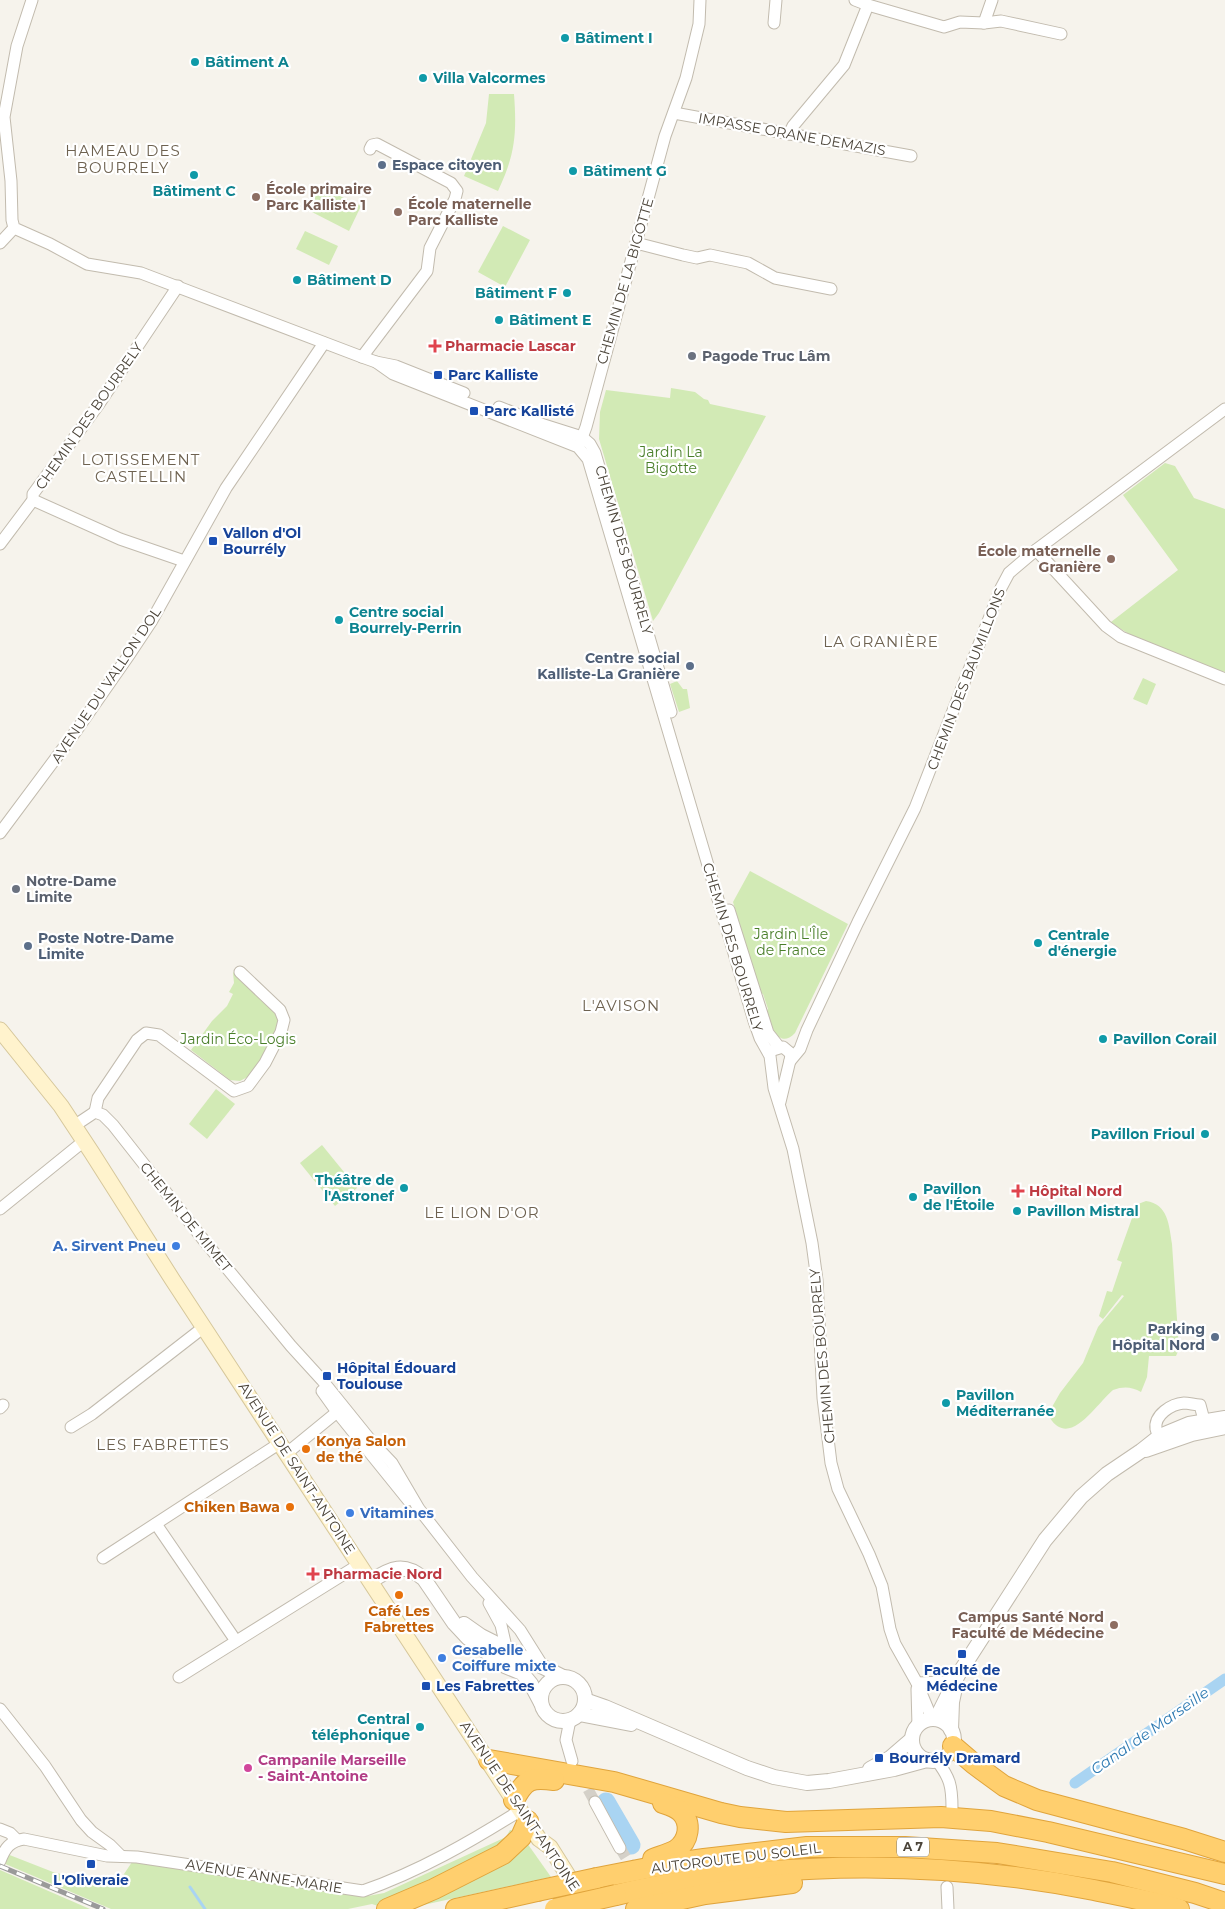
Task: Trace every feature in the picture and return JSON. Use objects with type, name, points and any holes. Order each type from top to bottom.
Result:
[{"type":"highway","points":[[952,1738],[974,1764],[1004,1786],[1037,1800],[1184,1839],[1225,1852]]},
{"type":"highway","points":[[488,1760],[614,1782],[740,1817],[786,1822],[941,1817],[991,1821],[1048,1832],[1225,1874]]},
{"type":"highway","points":[[386,1909],[434,1889],[503,1854],[521,1837],[521,1787],[534,1778],[601,1787],[660,1802],[676,1808],[684,1815],[688,1833],[684,1842],[676,1850],[597,1878]]},
{"type":"highway","name":"AUTOROUTE DU SOLEIL","points":[[456,1909],[663,1865],[704,1858],[807,1847],[904,1847],[997,1853],[1112,1872],[1195,1893],[1225,1903]]},
{"type":"highway","name":"AUTOROUTE DU SOLEIL","points":[[555,1909],[698,1878],[837,1868],[895,1867],[1003,1874],[1047,1881],[1179,1909]]},
{"type":"highway","points":[[636,1909],[705,1894],[805,1881],[934,1869]]},
{"type":"highway","points":[[568,1909],[616,1895]]},
{"type":"main road","name":"AVENUE DE SAINT-ANTOINE","points":[[0,1030],[48,1089],[74,1126],[521,1811],[539,1838],[550,1847],[589,1909]]},
{"type":"street","points":[[14,228],[11,181],[2,118],[17,46],[32,0]]},
{"type":"street","name":"CHEMIN DE LA BIGOTTE","points":[[580,442],[665,136],[686,78],[699,24],[700,0]]},
{"type":"street","points":[[774,23],[776,0]]},
{"type":"street","points":[[856,0],[944,27],[960,22],[984,23],[1001,21],[1061,34]]},
{"type":"street","points":[[984,23],[992,0]]},
{"type":"street","points":[[789,134],[793,126],[844,65],[868,5]]},
{"type":"street","name":"IMPASSE ORANE DEMAZIS","points":[[674,113],[911,156]]},
{"type":"street","points":[[362,357],[427,271],[430,248],[455,199],[457,191],[451,183],[377,144],[372,145],[370,149]]},
{"type":"street","points":[[0,243],[14,228]]},
{"type":"street","points":[[14,228],[50,244],[87,264],[141,273],[178,286],[376,362],[393,374],[580,442]]},
{"type":"street","points":[[636,243],[697,258],[710,255],[748,263],[774,278],[831,289]]},
{"type":"street","name":"CHEMIN DES BOURRELY","points":[[0,544],[34,500],[33,494],[99,404],[178,286]]},
{"type":"street","name":"AVENUE DU VALLON DOL","points":[[0,833],[76,731],[151,622],[216,504],[324,343]]},
{"type":"street","name":"CHEMIN DES BAUMILLONS","points":[[789,1063],[800,1049],[807,1030],[858,922],[915,808],[1001,588],[1009,573],[1036,550],[1225,409]]},
{"type":"street","name":"CHEMIN DES BOURRELY","points":[[580,442],[590,444],[596,453],[724,892],[768,1033],[781,1047]]},
{"type":"street","name":"CHEMIN DES BOURRELY","points":[[580,442],[588,459],[754,1021],[771,1060],[774,1088],[793,1149],[812,1243],[817,1280],[823,1398],[831,1463],[838,1489],[882,1586],[895,1644],[917,1683],[934,1719]]},
{"type":"street","points":[[34,500],[120,539],[184,561]]},
{"type":"street","points":[[1036,550],[1106,626],[1121,637],[1225,679]]},
{"type":"street","points":[[74,1126],[95,1112],[98,1098],[137,1040],[146,1033],[159,1035],[234,1091],[248,1086],[265,1063],[281,1032],[284,1020],[280,1010],[240,972]]},
{"type":"street","name":"CHEMIN DES BAUMILLONS","points":[[781,1047],[807,1030]]},
{"type":"street","points":[[779,1106],[789,1063],[789,1052],[781,1047],[772,1051],[771,1060],[777,1067],[783,1068],[789,1063]]},
{"type":"street","name":"CHEMIN DE MIMET","points":[[95,1112],[103,1115],[113,1125],[202,1238],[291,1346],[340,1410],[392,1463],[419,1509],[472,1577],[520,1630],[542,1665]]},
{"type":"street","points":[[0,1208],[84,1141]]},
{"type":"street","points":[[71,1427],[92,1414],[204,1327]]},
{"type":"street","points":[[1162,1440],[1156,1426],[1158,1417],[1173,1406],[1184,1403],[1200,1406],[1204,1420]]},
{"type":"street","points":[[103,1558],[156,1524],[284,1448],[340,1410]]},
{"type":"street","points":[[863,1774],[890,1758],[912,1739],[918,1726],[934,1719],[958,1675],[1052,1531],[1081,1497],[1107,1474],[1141,1451],[1189,1424],[1225,1418]]},
{"type":"street","points":[[1192,1434],[1204,1420]]},
{"type":"street","points":[[1162,1440],[1225,1427]]},
{"type":"street","points":[[156,1524],[236,1641]]},
{"type":"street","points":[[179,1677],[360,1564]]},
{"type":"street","points":[[371,1581],[387,1571],[398,1568],[408,1569],[424,1579],[454,1623],[468,1638],[505,1666],[524,1675],[545,1712],[552,1718],[560,1721],[574,1717],[654,1728]]},
{"type":"street","name":"CHEMIN DE MIMET","points":[[472,1577],[497,1617],[509,1660],[515,1670]]},
{"type":"street","points":[[444,1607],[459,1621],[481,1636],[563,1677],[570,1678],[581,1686],[585,1700],[584,1708],[574,1717],[566,1740],[572,1761]]},
{"type":"street","points":[[481,1636],[494,1629],[497,1617]]},
{"type":"street","points":[[917,1683],[945,1682],[958,1675]]},
{"type":"street","points":[[585,1700],[605,1706],[747,1768],[774,1778],[807,1783],[829,1781],[944,1758],[950,1753],[952,1702],[958,1675]]},
{"type":"street","points":[[541,1703],[544,1688],[549,1682],[563,1677]]},
{"type":"street","name":"CHEMIN DES BOURRELY","points":[[917,1683],[918,1726]]},
{"type":"street","points":[[0,1710],[45,1766],[81,1820],[92,1832],[121,1856]]},
{"type":"street","points":[[934,1719],[945,1723],[952,1738]]},
{"type":"street","points":[[912,1739],[913,1748],[919,1756],[932,1761],[948,1776],[952,1792],[952,1808]]},
{"type":"street","points":[[595,1802],[620,1848]]},
{"type":"street","name":"AVENUE ANNE-MARIE","points":[[17,1840],[37,1841],[107,1856],[121,1856],[363,1891],[388,1883],[433,1862],[521,1811]]},
{"type":"street","points":[[0,1829],[10,1833],[17,1840],[11,1843],[2,1857]]},
{"type":"street","points":[[947,1887],[948,1909]]},
{"type":"green space","points":[[489,94],[514,94],[514,144],[498,191],[464,176],[486,123]]},
{"type":"green space","points":[[319,186],[361,206],[349,231],[308,210]]},
{"type":"green space","points":[[503,226],[530,240],[505,287],[478,272]]},
{"type":"green space","points":[[305,231],[338,246],[329,265],[296,249]]},
{"type":"green space","name":"Jardin La Bigotte","points":[[671,388],[695,392],[708,400],[710,404],[766,416],[653,621],[599,439],[600,412],[606,390],[670,398]]},
{"type":"green space","points":[[1165,463],[1175,466],[1194,498],[1225,509],[1225,672],[1150,644],[1122,630],[1111,622],[1178,570],[1123,495]]},
{"type":"green space","points":[[1143,678],[1156,684],[1147,705],[1133,699]]},
{"type":"green space","points":[[677,681],[683,689],[687,689],[690,708],[679,712],[670,684]]},
{"type":"green space","name":"Jardin L'Île de France","points":[[750,871],[848,924],[795,1033],[789,1038],[779,1037],[772,1028],[766,1011],[768,1009],[763,994],[760,993],[733,902]]},
{"type":"green space","name":"Jardin Éco-Logis","points":[[233,972],[261,997],[274,1012],[280,1027],[253,1074],[240,1081],[230,1080],[191,1050],[212,1021],[227,1006],[233,994],[229,992],[234,983]]},
{"type":"green space","points":[[216,1089],[235,1104],[207,1139],[189,1124]]},
{"type":"green space","points":[[322,1145],[357,1188],[335,1206],[300,1163]]},
{"type":"green space","points":[[1146,1201],[1159,1206],[1166,1216],[1168,1223],[1172,1244],[1179,1349],[1176,1356],[1149,1356],[1147,1377],[1141,1392],[1128,1388],[1113,1390],[1083,1421],[1066,1429],[1058,1426],[1050,1418],[1052,1407],[1060,1393],[1083,1363],[1098,1327],[1124,1296],[1122,1295],[1103,1319],[1099,1316],[1107,1291],[1112,1292],[1122,1262],[1117,1260],[1136,1207],[1138,1204]]},
{"type":"green space","points":[[510,1830],[515,1831],[509,1842],[378,1906],[372,1904],[348,1909],[111,1909],[3,1863],[7,1854],[53,1872],[90,1881],[122,1877],[132,1862],[368,1896],[384,1893],[506,1837]]},
{"type":"green space","points":[[527,1843],[551,1877],[405,1909]]},
{"type":"green space","points":[[0,1870],[90,1909],[0,1909]]},
{"type":"waterway","name":"Canal de Marseille","points":[[1075,1783],[1225,1679]]},
{"type":"waterway","points":[[606,1802],[631,1845]]},
{"type":"waterway","points":[[190,1887],[205,1909]]},
{"type":"tunnel","points":[[580,1775],[595,1802]]},
{"type":"tunnel","points":[[620,1848],[635,1873]]},
{"type":"railway","points":[[0,1866],[103,1909]]},
{"type":"place","name":"Bâtiment I","points":[[565,38]]},
{"type":"place","name":"Bâtiment A","points":[[195,62]]},
{"type":"place","name":"Villa Valcormes","points":[[423,78]]},
{"type":"place","name":"Espace citoyen","points":[[382,165]]},
{"type":"place","name":"Bâtiment G","points":[[573,171]]},
{"type":"place","name":"Bâtiment C","points":[[194,175]]},
{"type":"place","name":"École primaire Parc Kalliste 1","points":[[256,197]]},
{"type":"place","name":"École maternelle Parc Kalliste","points":[[398,212]]},
{"type":"place","name":"Bâtiment D","points":[[297,280]]},
{"type":"place","name":"Bâtiment F","points":[[567,293]]},
{"type":"place","name":"Bâtiment E","points":[[499,320]]},
{"type":"place","name":"Pharmacie Lascar","points":[[435,346]]},
{"type":"place","name":"Pagode Truc Lâm","points":[[692,356]]},
{"type":"place","name":"Parc Kalliste","points":[[438,375]]},
{"type":"place","name":"Parc Kallisté","points":[[474,411]]},
{"type":"place","name":"Vallon d'Ol Bourrély","points":[[213,541]]},
{"type":"place","name":"École maternelle Granière","points":[[1111,559]]},
{"type":"place","name":"Centre social Bourrely-Perrin","points":[[339,620]]},
{"type":"place","name":"Centre social Kalliste-La Granière","points":[[690,666]]},
{"type":"place","name":"Notre-Dame Limite","points":[[16,889]]},
{"type":"place","name":"Centrale d'énergie","points":[[1038,943]]},
{"type":"place","name":"Poste Notre-Dame Limite","points":[[28,946]]},
{"type":"place","name":"Pavillon Corail","points":[[1103,1039]]},
{"type":"place","name":"Pavillon Frioul","points":[[1205,1134]]},
{"type":"place","name":"Théâtre de l'Astronef","points":[[404,1188]]},
{"type":"place","name":"Hôpital Nord","points":[[1018,1191]]},
{"type":"place","name":"Pavillon de l'Étoile","points":[[913,1197]]},
{"type":"place","name":"Pavillon Mistral","points":[[1017,1211]]},
{"type":"place","name":"A. Sirvent Pneu","points":[[176,1246]]},
{"type":"place","name":"Parking Hôpital Nord","points":[[1215,1337]]},
{"type":"place","name":"Hôpital Édouard Toulouse","points":[[327,1376]]},
{"type":"place","name":"Pavillon Méditerranée","points":[[946,1403]]},
{"type":"place","name":"Konya Salon de thé","points":[[306,1449]]},
{"type":"place","name":"Chiken Bawa","points":[[290,1507]]},
{"type":"place","name":"Vitamines","points":[[350,1513]]},
{"type":"place","name":"Pharmacie Nord","points":[[313,1574]]},
{"type":"place","name":"Café Les Fabrettes","points":[[399,1595]]},
{"type":"place","name":"Campus Santé Nord Faculté de Médecine","points":[[1114,1625]]},
{"type":"place","name":"Faculté de Médecine","points":[[962,1654]]},
{"type":"place","name":"Gesabelle Coiffure mixte","points":[[442,1658]]},
{"type":"place","name":"Les Fabrettes","points":[[426,1686]]},
{"type":"place","name":"Central téléphonique","points":[[420,1727]]},
{"type":"place","name":"Bourrély Dramard","points":[[879,1758]]},
{"type":"place","name":"Campanile Marseille - Saint-Antoine","points":[[248,1768]]},
{"type":"place","name":"L'Oliveraie","points":[[91,1864]]},
{"type":"district","name":"HAMEAU DES BOURRELY","points":[[123,160]]},
{"type":"district","name":"LOTISSEMENT CASTELLIN","points":[[141,468]]},
{"type":"district","name":"LA GRANIÈRE","points":[[881,642]]},
{"type":"district","name":"L'AVISON","points":[[621,1006]]},
{"type":"district","name":"LE LION D'OR","points":[[482,1213]]},
{"type":"district","name":"LES FABRETTES","points":[[163,1445]]}]
